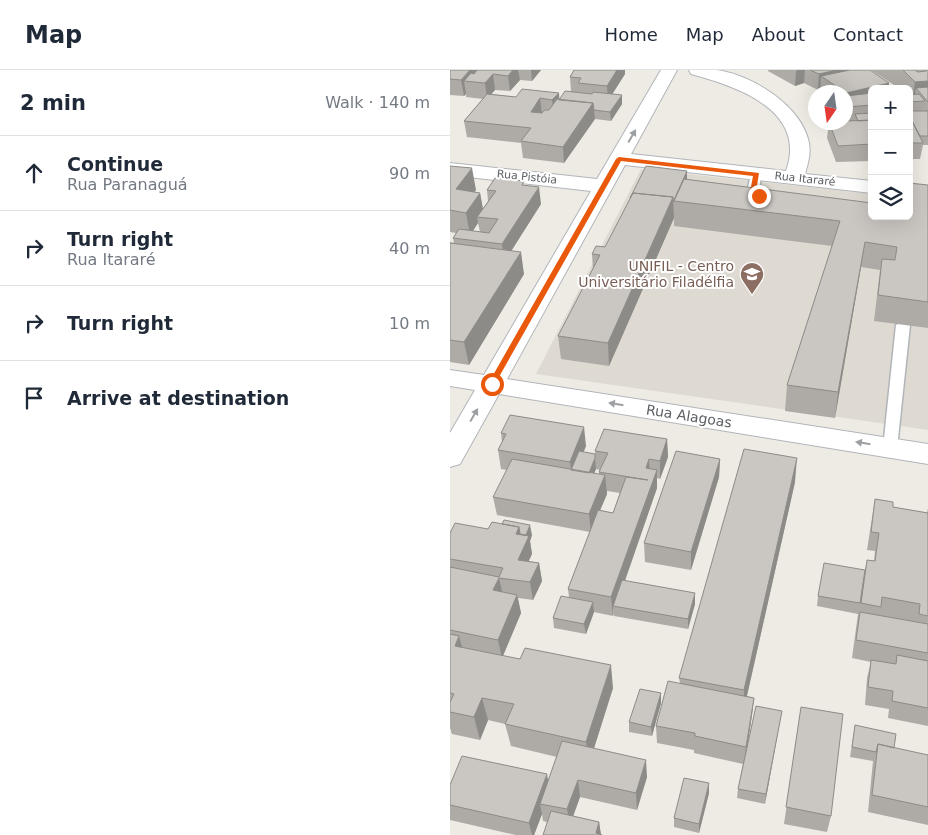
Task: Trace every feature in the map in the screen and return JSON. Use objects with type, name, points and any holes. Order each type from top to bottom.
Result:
[{"type":"street","points":[[450,457],[669,70]]},
{"type":"street","points":[[697,70],[749,87],[777,106],[800,140],[800,154],[793,178]]},
{"type":"street","name":"Rua Itararé","points":[[619,159],[868,186]]},
{"type":"street","name":"Rua Pistóia","points":[[450,169],[604,186]]},
{"type":"street","name":"Rua Alagoas","points":[[450,378],[928,454]]},
{"type":"lane","points":[[756,174],[753,189],[755,195],[778,198]]},
{"type":"lane","points":[[890,448],[903,325]]},
{"type":"shaded area","name":"UNIFIL - Centro Universitário Filadélfia","points":[[641,169],[868,194],[868,220],[913,220],[913,213],[928,200],[928,430],[536,374]]},
{"type":"building","points":[[450,70],[470,70],[461,80],[450,79]]},
{"type":"building","points":[[477,70],[513,70],[508,76],[493,74],[485,83],[464,81],[471,73],[474,74]]},
{"type":"building","points":[[574,70],[617,70],[607,86],[578,83],[581,78],[570,77]]},
{"type":"building","points":[[810,70],[837,70],[819,74]]},
{"type":"building","points":[[850,70],[870,70],[889,83],[868,85],[868,88],[853,91],[853,85],[834,85],[821,76]]},
{"type":"building","points":[[903,70],[915,70],[918,72],[928,70],[928,81],[915,82]]},
{"type":"building","points":[[928,87],[928,102],[916,88]]},
{"type":"building","points":[[522,89],[559,93],[552,100],[540,98],[531,112],[542,113],[545,110],[549,110],[557,99],[593,103],[563,147],[521,141],[531,128],[464,121],[487,94],[516,97]]},
{"type":"building","points":[[565,91],[622,95],[610,112],[594,110],[593,103],[559,100]]},
{"type":"building","points":[[868,93],[868,105],[853,106],[853,95]]},
{"type":"building","points":[[919,94],[925,101],[913,102],[913,95]]},
{"type":"building","points":[[913,111],[928,111],[928,136],[920,136],[914,125]]},
{"type":"building","points":[[868,113],[868,120],[858,121],[855,114]]},
{"type":"building","points":[[868,120],[868,144],[838,146],[832,130],[853,130],[853,121]]},
{"type":"building","points":[[913,123],[923,143],[913,143]]},
{"type":"building","points":[[450,166],[472,168],[456,189],[480,193],[466,213],[450,210]]},
{"type":"building","points":[[646,166],[687,171],[673,202],[673,197],[633,193],[630,198]]},
{"type":"building","points":[[495,178],[524,181],[522,185],[539,187],[502,244],[453,238],[459,229],[489,233],[498,219],[477,217],[496,191],[487,190]]},
{"type":"building","points":[[684,179],[868,202],[868,220],[913,220],[913,183],[928,185],[928,302],[878,295],[882,259],[895,260],[897,247],[865,242],[838,392],[787,385],[840,221],[674,201]]},
{"type":"building","points":[[633,193],[673,197],[608,343],[558,336],[600,255],[592,254],[596,246],[605,247]]},
{"type":"building","points":[[450,243],[521,252],[464,342],[450,340]]},
{"type":"building","points":[[510,415],[584,427],[570,462],[498,450],[506,434],[501,433]]},
{"type":"building","points":[[604,429],[667,439],[660,461],[649,459],[646,468],[657,470],[611,597],[568,589],[598,510],[613,513],[626,477],[648,480],[599,472],[608,453],[595,451]]},
{"type":"building","points":[[744,449],[797,458],[744,690],[679,678]]},
{"type":"building","points":[[579,451],[595,454],[589,473],[571,470]]},
{"type":"building","points":[[676,451],[720,459],[691,552],[644,543]]},
{"type":"building","points":[[512,459],[605,475],[589,514],[493,497]]},
{"type":"building","points":[[875,499],[893,502],[893,507],[928,513],[928,616],[919,614],[920,604],[882,597],[881,607],[861,603],[867,560],[875,561],[879,533],[871,532]]},
{"type":"building","points":[[504,520],[530,525],[526,535],[520,534],[519,527],[502,524]]},
{"type":"building","points":[[492,522],[519,527],[516,534],[529,536],[518,560],[539,563],[530,582],[499,578],[493,590],[517,595],[498,640],[450,630],[450,567],[499,577],[503,568],[450,559],[450,533],[455,523],[488,529]]},
{"type":"building","points":[[824,563],[865,570],[860,603],[818,596]]},
{"type":"building","points":[[622,580],[695,593],[688,619],[613,606]]},
{"type":"building","points":[[561,596],[593,602],[584,624],[553,618]]},
{"type":"building","points":[[860,612],[928,624],[928,653],[856,640]]},
{"type":"building","points":[[450,634],[459,636],[455,646],[520,659],[525,648],[611,665],[586,742],[505,724],[514,704],[482,698],[474,717],[450,712],[450,702],[454,694],[450,693]]},
{"type":"building","points":[[897,655],[928,661],[928,708],[892,701],[893,691],[868,687],[871,660],[896,664]]},
{"type":"building","points":[[668,681],[754,698],[746,747],[695,736],[695,733],[656,726]]},
{"type":"building","points":[[640,689],[661,693],[651,727],[629,722]]},
{"type":"building","points":[[756,706],[782,711],[766,794],[738,789]]},
{"type":"building","points":[[801,707],[843,714],[831,816],[786,807]]},
{"type":"building","points":[[855,725],[896,734],[894,748],[878,744],[876,752],[852,747]]},
{"type":"building","points":[[562,741],[646,760],[636,793],[578,780],[567,809],[540,804]]},
{"type":"building","points":[[878,744],[928,755],[928,807],[872,795]]},
{"type":"building","points":[[462,756],[547,774],[529,823],[450,805],[450,785]]},
{"type":"building","points":[[684,778],[709,783],[699,824],[674,818]]},
{"type":"building","points":[[551,811],[599,822],[596,833],[602,835],[543,835]]},
{"type":"place","name":"UNIFIL - Centro Universitário Filadélfia","points":[[752,295]]},
{"type":"route","points":[[492,384],[619,159],[756,174],[753,192],[759,196]]}]
